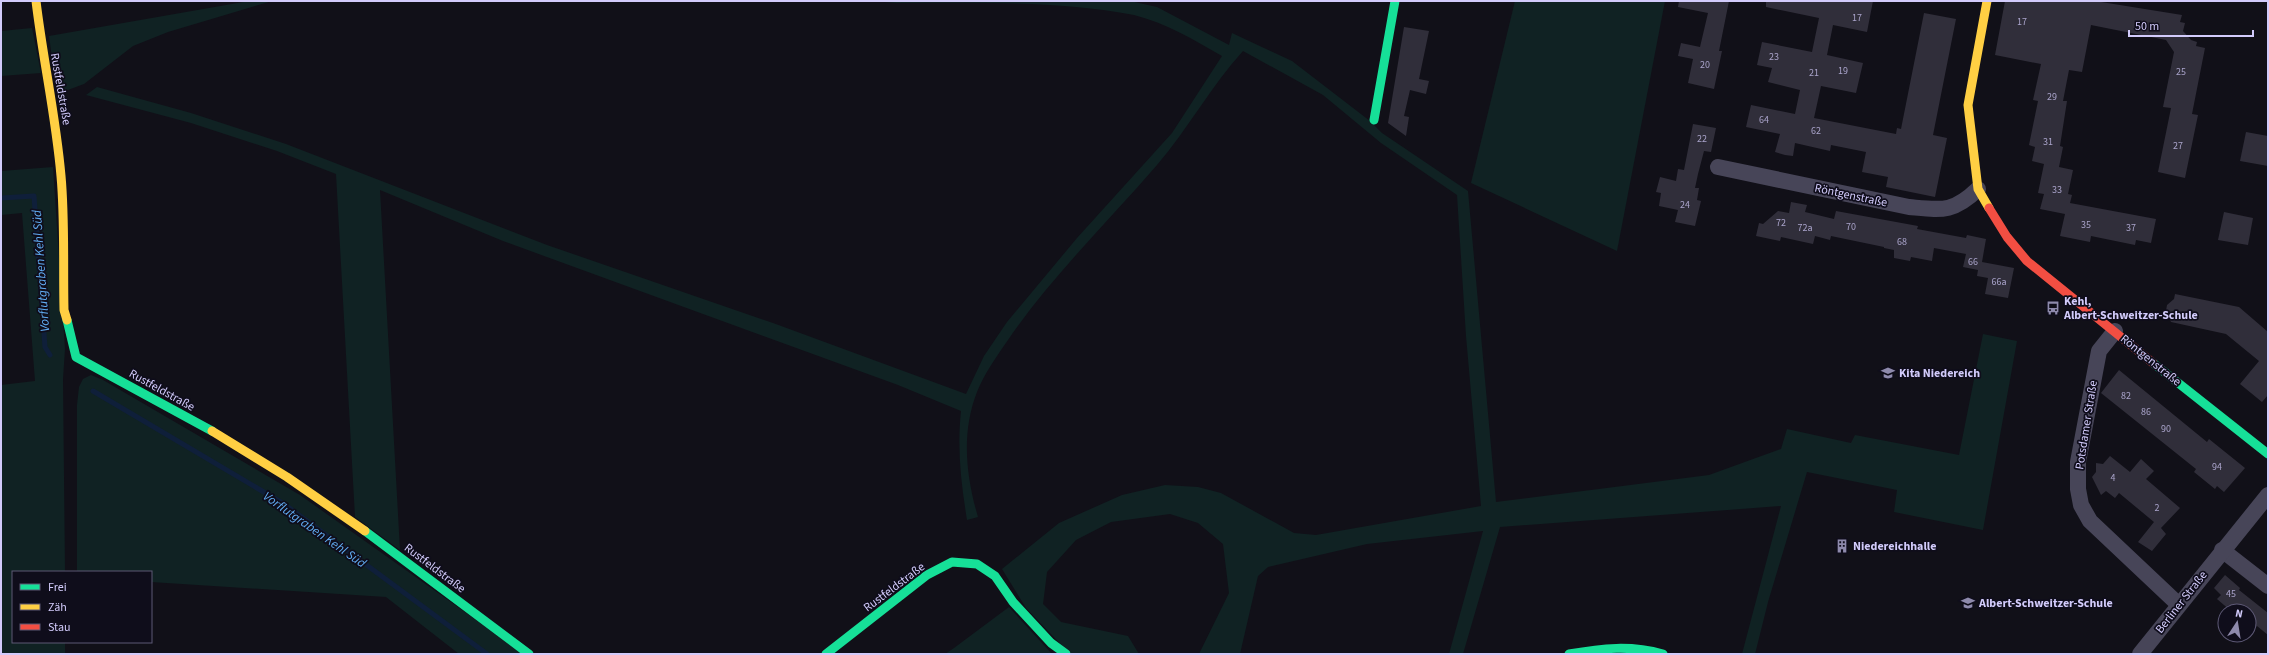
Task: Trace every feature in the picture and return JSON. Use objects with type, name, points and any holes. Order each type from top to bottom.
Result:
[{"type":"street","name":"Rustfeldstraße","points":[[36,1],[42,55],[52,101],[61,177],[64,310],[76,357],[188,418],[287,477],[372,536],[529,654]]},
{"type":"street","points":[[1374,120],[1395,1]]},
{"type":"street","name":"Röntgenstraße","points":[[1987,1],[1968,105],[1978,189],[2007,237],[2027,261],[2268,454]]},
{"type":"street","name":"Röntgenstraße","points":[[1718,167],[1909,207],[1941,210],[1963,203],[1978,189]]},
{"type":"street","name":"Potsdamer Straße","points":[[2115,331],[2099,351],[2078,462],[2078,489],[2080,505],[2090,521],[2179,605]]},
{"type":"street","name":"Berliner Straße","points":[[2140,654],[2222,550],[2268,495]]},
{"type":"street","points":[[2222,550],[2268,586]]},
{"type":"street","name":"Rustfeldstraße","points":[[826,654],[927,575],[952,562],[977,564],[995,576],[1013,602],[1051,643],[1066,654]]},
{"type":"street","points":[[1569,654],[1614,646],[1644,648],[1662,654]]},
{"type":"shaded area","points":[[249,1],[272,1],[168,32],[133,46],[84,84],[65,91],[56,87],[49,36]]},
{"type":"shaded area","points":[[872,1],[1130,1],[1157,7],[1229,45],[1232,33],[1292,61],[1370,121],[1382,133],[1468,191],[1496,502],[1709,475],[1781,449],[1787,429],[1851,443],[1855,435],[1959,455],[1983,334],[2017,341],[1983,530],[1894,512],[1897,490],[1807,472],[1768,602],[1755,654],[1742,654],[1781,506],[1500,527],[1463,654],[1449,654],[1483,531],[1367,544],[1268,567],[1258,576],[1240,654],[1199,654],[1229,593],[1223,544],[1198,523],[1170,514],[1111,522],[1076,540],[1047,572],[1043,604],[1061,622],[1128,636],[1139,654],[1070,654],[1026,608],[1002,569],[1059,523],[1122,495],[1165,485],[1198,487],[1221,493],[1294,533],[1316,535],[1481,506],[1466,336],[1457,195],[1381,143],[1323,95],[1243,51],[1231,64],[1157,165],[1042,294],[1008,340],[987,372],[977,392],[969,423],[967,439],[968,470],[978,517],[967,520],[960,466],[959,439],[961,411],[898,385],[503,241],[380,190],[400,550],[355,517],[336,174],[277,151],[191,123],[86,95],[97,87],[191,113],[286,144],[547,245],[773,323],[966,394],[984,356],[1007,322],[1077,238],[1172,133],[1222,56],[1180,32],[1146,18],[1105,10],[1016,3],[896,3]]},
{"type":"shaded area","points":[[1515,1],[1665,1],[1617,251],[1471,183]]},
{"type":"shaded area","points":[[32,28],[41,73],[1,76],[1,31]]},
{"type":"shaded area","points":[[53,167],[65,349],[63,379],[65,571],[12,571],[12,643],[65,643],[65,654],[1,654],[1,385],[35,381],[22,213],[1,215],[1,171]]},
{"type":"shaded area","points":[[91,375],[103,380],[300,495],[524,654],[459,654],[386,597],[152,582],[152,571],[77,571],[77,405],[79,387],[83,379]]},
{"type":"shaded area","points":[[1009,607],[1052,654],[945,654],[954,648]]},
{"type":"building","points":[[1679,1],[1729,1],[1719,51],[1722,51],[1714,89],[1688,83],[1693,59],[1678,56],[1681,43],[1700,47],[1708,13],[1678,7]]},
{"type":"building","points":[[1766,1],[1873,1],[1867,32],[1833,25],[1827,55],[1863,63],[1856,93],[1821,86],[1814,118],[1896,134],[1897,128],[1901,129],[1924,13],[1956,19],[1933,135],[1947,138],[1935,197],[1886,187],[1888,177],[1862,172],[1866,152],[1831,145],[1830,151],[1795,143],[1793,156],[1785,155],[1775,152],[1780,134],[1746,127],[1751,105],[1795,114],[1800,90],[1768,82],[1772,68],[1757,65],[1762,42],[1812,52],[1819,18],[1766,7]]},
{"type":"building","points":[[2005,1],[2095,1],[2182,15],[2180,22],[2185,23],[2183,31],[2191,40],[2197,42],[2196,46],[2205,48],[2192,114],[2198,115],[2185,178],[2158,172],[2171,108],[2163,107],[2174,52],[2166,40],[2091,25],[2082,72],[2069,70],[2063,101],[2067,101],[2060,146],[2063,147],[2059,167],[2073,170],[2068,194],[2072,195],[2070,203],[2156,219],[2151,243],[2136,240],[2135,245],[2091,236],[2090,242],[2060,236],[2065,214],[2040,209],[2044,194],[2038,193],[2044,164],[2032,161],[2035,147],[2029,145],[2038,101],[2033,100],[2041,64],[1995,55]]},
{"type":"building","points":[[1404,27],[1429,31],[1419,79],[1429,81],[1426,94],[1410,90],[1404,116],[1409,117],[1406,136],[1388,123]]},
{"type":"building","points":[[1693,124],[1716,128],[1711,152],[1704,151],[1695,188],[1699,188],[1697,200],[1701,201],[1695,226],[1675,222],[1678,210],[1659,206],[1661,193],[1656,192],[1660,177],[1676,181],[1678,169],[1684,170]]},
{"type":"building","points":[[2246,132],[2268,136],[2268,166],[2240,161]]},
{"type":"building","points":[[1791,202],[1807,205],[1805,212],[1834,219],[1836,211],[1918,226],[1917,229],[1966,238],[1967,235],[1986,239],[1982,262],[2014,268],[2008,298],[1985,294],[1988,278],[1977,276],[1978,270],[1963,267],[1966,254],[1934,248],[1932,261],[1911,257],[1910,261],[1894,258],[1894,250],[1831,236],[1830,240],[1815,236],[1813,244],[1781,237],[1780,241],[1756,236],[1759,223],[1763,224],[1778,211],[1789,213]]},
{"type":"building","points":[[2224,212],[2253,218],[2248,245],[2218,240]]},
{"type":"building","points":[[2175,294],[2239,307],[2268,332],[2268,395],[2262,402],[2240,384],[2259,361],[2226,334],[2171,322],[2166,311],[2167,305],[2174,299]]},
{"type":"building","points":[[2119,370],[2207,442],[2209,439],[2245,468],[2224,492],[2217,486],[2215,489],[2194,472],[2196,469],[2101,393]]},
{"type":"building","points":[[2110,456],[2130,472],[2141,459],[2154,471],[2146,479],[2180,508],[2161,528],[2166,534],[2152,551],[2138,542],[2154,522],[2119,493],[2115,498],[2106,491],[2101,495],[2092,477],[2096,472],[2096,463],[2103,464]]},
{"type":"building","points":[[2225,575],[2240,588],[2239,590],[2255,603],[2222,603],[2217,599],[2221,595],[2214,588]]},
{"type":"building","points":[[2257,604],[2268,613],[2268,635],[2257,626]]},
{"type":"waterway","name":"Vorflutgraben Kehl Süd","points":[[1,198],[34,196],[45,347],[50,355]]},
{"type":"waterway","name":"Vorflutgraben Kehl Süd","points":[[93,391],[284,504],[487,654]]},
{"type":"traffic: fast","points":[[1374,120],[1395,1]]},
{"type":"traffic: fast","points":[[67,320],[76,357],[212,431]]},
{"type":"traffic: fast","points":[[2153,363],[2268,454]]},
{"type":"traffic: fast","points":[[365,531],[529,654]]},
{"type":"traffic: fast","points":[[826,654],[927,575],[952,562],[977,564],[995,576],[1013,602],[1051,643],[1066,654]]},
{"type":"traffic: fast","points":[[1569,654],[1616,648],[1639,649],[1663,654]]},
{"type":"traffic: slow","points":[[36,1],[56,132],[61,176],[64,310],[67,320]]},
{"type":"traffic: slow","points":[[1987,1],[1968,105],[1978,189],[1989,208]]},
{"type":"traffic: slow","points":[[212,431],[287,477],[365,531]]},
{"type":"traffic: jam","points":[[1989,208],[2007,237],[2027,261],[2153,363]]},
{"type":"place","name":"Kehl, Albert-Schweitzer-Schule","points":[[2053,308]]},
{"type":"place","name":"Kita Niedereich","points":[[1888,373]]},
{"type":"place","name":"Niedereichhalle","points":[[1842,546]]},
{"type":"place","name":"Albert-Schweitzer-Schule","points":[[1968,603]]}]
